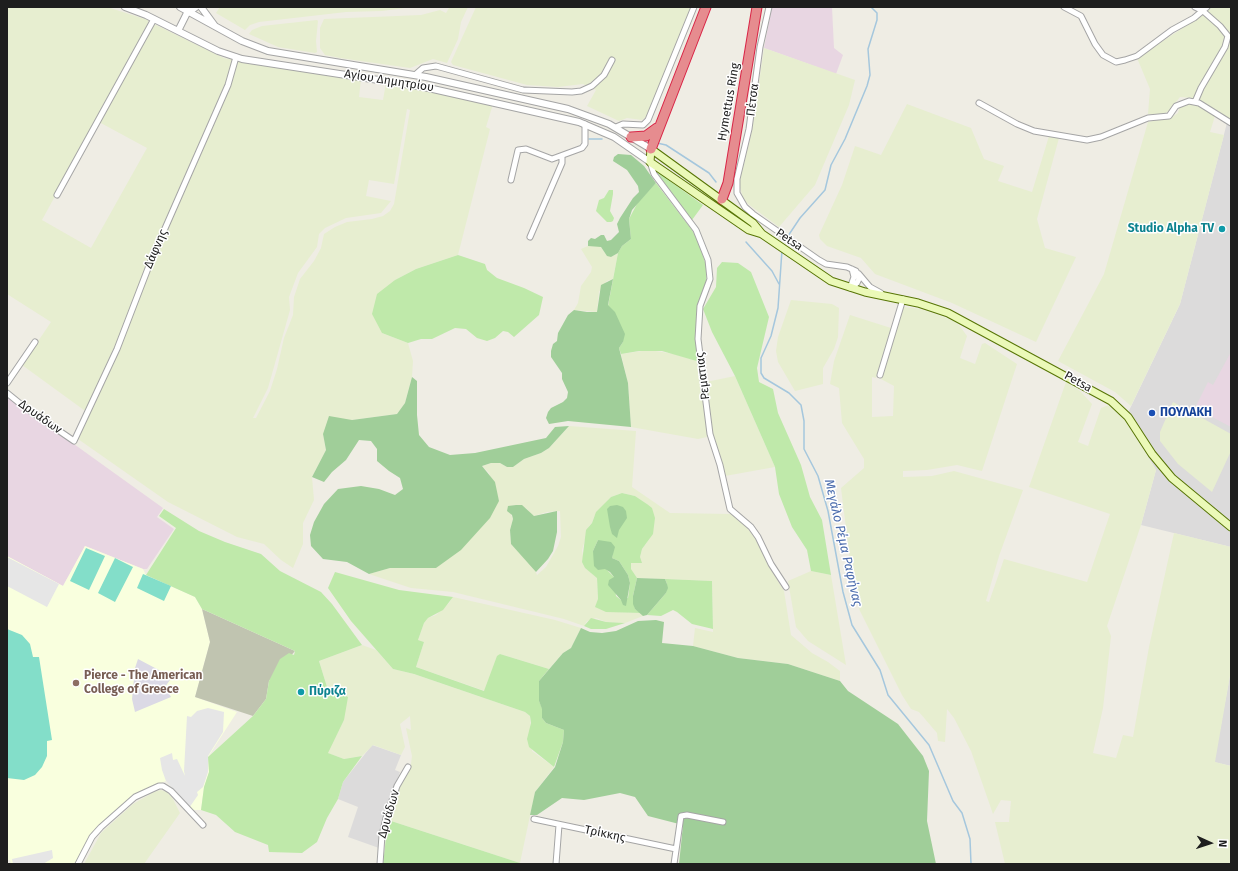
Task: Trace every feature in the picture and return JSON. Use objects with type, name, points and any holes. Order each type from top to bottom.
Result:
[{"type":"highway","points":[[651,149],[659,125],[706,7]]},
{"type":"highway","name":"Hymettus Ring","points":[[722,199],[728,183],[757,7]]},
{"type":"highway","points":[[631,137],[650,135],[659,125]]},
{"type":"main road","name":"Αγίου Δημητρίου","points":[[651,149],[722,199]]},
{"type":"main road","points":[[651,149],[650,162],[749,230],[762,234]]},
{"type":"main road","points":[[716,208],[722,199],[753,223],[762,234]]},
{"type":"main road","name":"Petsa","points":[[762,234],[831,281],[850,288],[903,299],[948,313],[1111,401],[1128,417],[1152,454],[1172,478],[1231,526]]},
{"type":"street","name":"Αγίου Δημητρίου","points":[[125,7],[154,19],[218,51],[236,57],[433,88],[566,118],[585,124],[614,137],[650,162]]},
{"type":"street","name":"Αγίου Δημητρίου","points":[[180,7],[189,10],[246,43],[279,54],[415,75],[568,108],[616,127],[651,149]]},
{"type":"street","points":[[178,31],[189,10],[196,7]]},
{"type":"street","points":[[201,7],[216,27]]},
{"type":"street","points":[[616,127],[623,124],[643,125],[648,120],[694,7]]},
{"type":"street","name":"Πέτσα","points":[[769,7],[760,47],[749,129],[736,185],[740,199],[745,207],[770,226]]},
{"type":"street","points":[[1064,7],[1081,16],[1103,55],[1116,62],[1137,56],[1172,30],[1194,18],[1205,9]]},
{"type":"street","points":[[1195,7],[1205,9],[1226,33],[1228,39],[1195,102]]},
{"type":"street","points":[[57,195],[154,19]]},
{"type":"street","name":"Δάφνης","points":[[74,441],[117,349],[152,258],[228,85],[236,57]]},
{"type":"street","points":[[415,75],[423,68],[436,66],[523,90],[572,92],[581,91],[592,86],[604,75],[612,60]]},
{"type":"street","points":[[979,103],[1017,124],[1034,131],[1087,140],[1101,137],[1148,118],[1169,116],[1180,103],[1195,102],[1231,123]]},
{"type":"street","points":[[511,180],[516,153],[520,149],[526,149],[552,159],[562,156],[584,147],[585,124]]},
{"type":"street","points":[[530,237],[562,163],[562,156]]},
{"type":"street","name":"Ρεματιας","points":[[650,162],[654,174],[696,230],[708,260],[710,279],[700,306],[698,339],[710,434],[720,465],[730,509],[751,527],[758,537],[771,564],[786,586]]},
{"type":"street","name":"Petsa","points":[[770,226],[819,260],[834,266],[854,270],[870,287],[885,296]]},
{"type":"street","points":[[850,288],[854,276],[854,270]]},
{"type":"street","points":[[880,375],[903,299]]},
{"type":"street","points":[[7,383],[35,342]]},
{"type":"street","name":"Δρυάδων","points":[[7,393],[23,406],[74,441]]},
{"type":"street","name":"Δρυάδων","points":[[380,864],[382,835],[386,818],[397,786],[408,767]]},
{"type":"street","points":[[78,864],[92,837],[101,827],[135,797],[160,786],[163,786],[171,791],[203,825]]},
{"type":"street","points":[[674,864],[680,819],[684,814],[723,822]]},
{"type":"street","name":"Τρίκκης","points":[[534,819],[676,849]]},
{"type":"street","points":[[556,864],[559,825]]},
{"type":"shaded area","points":[[7,7],[107,7],[148,20],[149,24],[42,220],[91,248],[147,148],[99,122],[154,24],[224,58],[268,66],[361,79],[359,97],[383,100],[386,83],[416,87],[493,104],[486,127],[490,129],[458,255],[416,269],[395,280],[382,333],[408,343],[413,361],[412,377],[405,403],[397,414],[352,420],[323,434],[326,450],[312,477],[314,500],[303,523],[303,544],[293,568],[281,560],[264,544],[237,537],[168,502],[78,439],[88,413],[22,365],[51,322],[7,294]],"holes":[[[407,109],[410,110],[394,204],[390,211],[383,216],[347,222],[324,234],[321,248],[314,261],[300,279],[294,297],[293,315],[284,338],[270,391],[256,418],[253,418],[268,388],[290,310],[289,297],[298,273],[317,247],[319,234],[325,228],[346,218],[381,213],[391,201],[366,196],[369,180],[394,184]]]},
{"type":"shaded area","points":[[220,7],[412,7],[382,11],[346,12],[259,22],[250,25],[245,30],[216,13]]},
{"type":"shaded area","points":[[468,7],[461,22],[458,39],[447,63],[433,59],[410,68],[325,55],[320,48],[320,28],[324,19],[421,15],[440,10],[446,13],[449,8]]},
{"type":"shaded area","points":[[476,7],[691,7],[674,55],[646,117],[642,120],[627,118],[619,121],[587,106],[596,90],[583,84],[558,87],[527,85],[453,65],[451,62]]},
{"type":"shaded area","points":[[772,7],[832,7],[834,48],[843,55],[836,74],[764,48]]},
{"type":"shaded area","points":[[1212,7],[1231,7],[1231,118],[1228,119],[1193,98],[1180,97],[1170,110],[1164,114],[1148,114],[1150,89],[1137,58]]},
{"type":"shaded area","points":[[317,20],[317,52],[315,53],[278,47],[249,34],[252,30],[262,26]]},
{"type":"shaded area","points":[[764,48],[855,80],[849,105],[815,185],[779,227],[748,204],[743,198],[739,184],[752,131]]},
{"type":"shaded area","points":[[1186,103],[1199,105],[1215,116],[1210,132],[1224,135],[1180,304],[1131,406],[1115,392],[1058,361],[1104,274],[1148,122],[1172,117],[1178,113],[1180,106]]},
{"type":"shaded area","points":[[907,104],[971,128],[984,159],[1004,166],[998,181],[1032,192],[1049,136],[1059,138],[1037,219],[1045,248],[1076,257],[1036,342],[952,303],[875,274],[861,258],[827,246],[820,239],[819,235],[842,185],[855,146],[881,155]]},
{"type":"shaded area","points":[[1231,118],[1231,547],[1141,525],[1156,470],[1125,419],[1180,304],[1228,119]]},
{"type":"shaded area","points":[[597,245],[611,257],[618,253],[613,279],[607,281],[599,292],[597,312],[574,310],[578,303],[581,286],[591,272],[592,267],[581,249],[588,246]]},
{"type":"shaded area","points":[[791,300],[832,304],[839,308],[838,337],[834,349],[823,368],[823,384],[795,391],[778,362],[776,351],[778,337]]},
{"type":"shaded area","points":[[904,307],[921,309],[954,321],[959,325],[967,336],[960,358],[975,364],[982,344],[985,343],[1017,364],[982,471],[957,465],[927,470],[903,471],[903,477],[932,476],[954,471],[1023,490],[999,556],[986,601],[989,602],[1004,559],[1087,582],[1110,514],[1029,487],[1066,382],[1080,391],[1092,404],[1078,442],[1088,446],[1101,408],[1109,405],[1117,410],[1125,419],[1156,470],[1141,525],[1107,626],[1111,636],[1103,708],[1093,753],[1116,758],[1123,735],[1133,737],[1149,647],[1174,533],[1231,547],[1231,670],[1215,762],[1231,766],[1231,864],[1005,864],[995,822],[1009,822],[1011,801],[1001,800],[993,814],[971,751],[954,718],[947,709],[945,742],[938,741],[937,733],[919,712],[911,709],[902,695],[860,611],[848,577],[851,568],[841,488],[864,468],[864,459],[842,423],[839,388],[830,384],[834,361],[850,315],[891,328],[876,378],[872,377],[872,417],[893,416],[894,386],[881,379]]},
{"type":"shaded area","points":[[649,350],[675,354],[700,362],[707,437],[698,439],[631,427],[628,383],[621,354]]},
{"type":"shaded area","points":[[1231,352],[1231,427],[1195,408],[1208,382],[1213,385]]},
{"type":"shaded area","points":[[735,376],[775,467],[725,476],[712,434],[706,382]]},
{"type":"shaded area","points":[[7,396],[163,508],[157,517],[174,529],[147,569],[143,569],[85,546],[63,586],[7,556]]},
{"type":"shaded area","points":[[1173,402],[1231,434],[1231,451],[1212,492],[1178,464],[1160,441],[1160,432]]},
{"type":"shaded area","points":[[569,426],[636,431],[632,487],[670,513],[731,514],[745,525],[758,542],[773,573],[784,591],[791,635],[812,653],[840,671],[840,681],[788,664],[738,658],[693,646],[695,628],[713,632],[712,581],[637,578],[631,569],[631,563],[640,557],[642,549],[650,538],[647,504],[635,496],[622,493],[611,497],[594,517],[589,526],[582,550],[585,568],[597,577],[598,599],[618,612],[641,613],[643,616],[625,623],[606,622],[596,618],[587,621],[584,626],[564,619],[453,592],[411,588],[369,574],[390,568],[436,568],[499,501],[489,473],[482,466],[491,463],[500,463],[507,467],[513,467],[524,459],[541,453],[549,448]],"holes":[[[516,505],[527,509],[530,514],[534,516],[547,512],[560,511],[561,537],[558,546],[546,567],[537,575],[534,568],[511,544],[510,530],[513,519],[510,512],[511,506]]]},
{"type":"shaded area","points":[[85,546],[143,569],[146,575],[195,597],[202,609],[210,642],[195,697],[237,712],[208,757],[209,772],[204,787],[201,810],[192,810],[166,781],[134,795],[96,828],[90,835],[75,864],[11,864],[10,860],[7,860],[7,556],[63,586]]},
{"type":"shaded area","points":[[86,548],[105,556],[89,590],[70,581]]},
{"type":"shaded area","points":[[7,557],[59,584],[47,607],[7,586]]},
{"type":"shaded area","points":[[115,558],[133,567],[115,602],[98,593]]},
{"type":"shaded area","points":[[811,571],[831,575],[846,665],[808,641],[796,627],[788,581]]},
{"type":"shaded area","points":[[143,574],[171,586],[164,601],[137,588]]},
{"type":"shaded area","points":[[453,597],[555,620],[581,628],[571,648],[563,653],[549,669],[500,654],[485,691],[416,667],[424,642],[418,640],[424,623],[428,618],[436,615],[449,603]]},
{"type":"shaded area","points":[[202,609],[295,651],[269,681],[266,699],[253,716],[195,697],[210,642]]},
{"type":"shaded area","points":[[7,629],[22,635],[30,644],[33,657],[39,657],[52,740],[47,741],[47,756],[42,767],[35,775],[24,780],[7,778]]},
{"type":"shaded area","points":[[362,645],[376,650],[393,669],[414,674],[525,712],[530,716],[532,751],[554,767],[535,792],[520,863],[388,820],[400,786],[411,764],[412,756],[406,728],[411,730],[410,716],[400,724],[405,747],[401,755],[373,745],[362,756],[344,759],[327,753],[344,720],[327,687],[319,661]]},
{"type":"shaded area","points":[[138,659],[172,677],[165,687],[171,697],[135,712],[132,699],[135,668]]},
{"type":"shaded area","points":[[1231,670],[1231,766],[1214,762]]},
{"type":"shaded area","points":[[208,708],[224,712],[223,732],[208,756],[208,772],[203,787],[197,792],[198,795],[189,808],[166,781],[160,758],[172,753],[173,760],[177,759],[185,776],[187,716],[191,717],[197,711]]},
{"type":"shaded area","points":[[372,745],[401,755],[395,770],[400,772],[385,814],[379,848],[348,837],[358,807],[338,799],[343,782]]},
{"type":"shaded area","points":[[161,790],[167,792],[173,799],[180,813],[144,864],[84,864],[101,833],[133,804],[154,792]]},
{"type":"shaded area","points":[[52,850],[53,858],[43,864],[13,864],[12,859]]},
{"type":"green space","points":[[618,154],[631,155],[644,166],[656,183],[632,210],[629,219],[631,239],[622,246],[618,253],[611,257],[607,256],[601,247],[588,246],[588,241],[591,238],[595,239],[601,235],[604,235],[607,241],[611,240],[619,232],[617,224],[620,218],[633,198],[639,192],[638,186],[627,170],[613,161],[614,157]]},
{"type":"green space","points":[[656,171],[703,205],[692,220],[671,194]]},
{"type":"green space","points":[[656,183],[692,230],[698,241],[707,268],[706,284],[697,309],[696,334],[700,362],[662,351],[639,351],[621,354],[619,348],[623,342],[608,306],[618,253],[622,246],[631,239],[629,219],[638,202]]},
{"type":"green space","points":[[609,190],[613,190],[610,211],[614,218],[613,221],[607,222],[596,211],[599,200],[604,198]]},
{"type":"green space","points":[[458,255],[485,264],[487,270],[497,278],[543,297],[539,315],[514,337],[508,332],[503,331],[495,338],[487,341],[477,338],[466,329],[455,328],[432,339],[421,339],[408,343],[382,333],[372,314],[377,294],[395,280],[416,269]]},
{"type":"green space","points":[[722,262],[738,263],[751,272],[769,317],[757,368],[759,382],[773,389],[778,413],[801,465],[810,497],[822,520],[831,575],[811,571],[807,550],[792,527],[779,494],[775,467],[735,376],[712,332],[703,309],[716,287],[717,268]]},
{"type":"green space","points":[[613,279],[608,305],[615,312],[625,334],[623,342],[619,348],[628,383],[631,427],[568,421],[549,424],[546,418],[548,412],[551,408],[563,402],[567,398],[568,392],[562,379],[562,373],[551,357],[553,344],[557,341],[558,333],[568,315],[574,310],[597,312],[601,285]]},
{"type":"green space","points":[[412,377],[417,381],[417,415],[419,435],[429,447],[450,455],[475,453],[546,438],[555,427],[569,426],[549,448],[541,453],[524,459],[513,467],[507,467],[500,463],[491,463],[482,466],[495,482],[499,501],[490,518],[461,550],[436,568],[390,568],[369,574],[347,562],[323,559],[311,546],[310,535],[314,522],[324,504],[338,489],[361,486],[379,489],[395,495],[403,489],[400,478],[377,461],[377,449],[371,441],[359,440],[346,460],[332,472],[324,482],[312,477],[326,450],[323,434],[329,416],[352,420],[397,414],[405,403]]},
{"type":"green space","points":[[622,493],[635,496],[652,508],[655,518],[653,534],[642,549],[640,557],[642,563],[631,563],[631,569],[637,578],[633,596],[635,609],[641,613],[606,612],[595,607],[598,599],[597,578],[585,568],[582,562],[586,530],[592,523],[596,512],[611,497]],"holes":[[[598,540],[613,552],[612,558],[619,561],[628,575],[630,583],[628,598],[621,600],[616,596],[614,577],[593,551]]]},
{"type":"green space","points":[[522,505],[534,516],[557,511],[557,532],[553,551],[536,572],[511,544],[510,530],[513,519],[512,515],[507,511],[508,506]]},
{"type":"green space","points":[[617,505],[623,507],[626,511],[627,518],[619,530],[617,538],[612,534],[607,509],[610,506]]},
{"type":"green space","points":[[164,509],[199,531],[225,542],[261,554],[280,571],[321,592],[332,604],[362,645],[319,661],[327,687],[348,697],[344,720],[328,753],[344,759],[362,756],[343,782],[338,799],[327,818],[317,842],[302,853],[269,852],[268,845],[235,832],[216,815],[201,810],[204,787],[209,772],[208,757],[253,716],[266,699],[269,681],[280,659],[289,653],[294,655],[295,651],[202,609],[195,597],[146,575],[176,528],[159,516]]},
{"type":"green space","points":[[598,540],[611,542],[615,547],[612,558],[619,561],[628,575],[630,583],[626,606],[623,605],[621,600],[608,585],[609,580],[614,577],[610,572],[605,569],[598,570],[594,566],[593,551]]},
{"type":"green space","points":[[335,572],[399,590],[453,597],[443,610],[428,618],[424,623],[418,640],[424,642],[416,667],[484,691],[497,656],[500,654],[549,669],[539,681],[539,701],[542,708],[542,718],[546,723],[564,730],[563,742],[554,767],[529,747],[527,739],[531,723],[530,716],[525,712],[414,674],[393,669],[351,621],[328,588]]},
{"type":"green space","points":[[637,578],[665,579],[668,588],[666,593],[647,615],[643,616],[635,609],[633,604],[633,596]]},
{"type":"green space","points":[[665,579],[712,581],[713,629],[692,624],[673,610],[661,616],[647,615],[666,593],[667,584]]},
{"type":"green space","points":[[591,618],[606,622],[625,623],[606,629],[591,629],[584,626]]},
{"type":"green space","points":[[656,620],[664,622],[662,643],[693,646],[738,658],[788,664],[840,681],[848,691],[898,724],[923,756],[929,771],[927,821],[936,864],[679,864],[683,825],[648,816],[635,797],[620,793],[584,800],[562,798],[537,815],[530,815],[535,792],[555,767],[563,742],[564,730],[546,723],[542,718],[542,709],[539,701],[539,681],[563,653],[571,648],[581,628],[590,632],[602,633],[616,631],[638,621]]},
{"type":"green space","points":[[388,820],[520,863],[383,864]]},
{"type":"waterway","name":"Μεγάλο Ρέμα Ραφήνας","points":[[788,236],[800,218],[825,190],[831,165],[845,139],[867,86],[870,75],[868,49],[877,20],[877,13],[871,7]]},
{"type":"waterway","points":[[589,139],[602,139]]},
{"type":"waterway","points":[[657,143],[666,145],[709,173],[716,182]]},
{"type":"waterway","points":[[746,242],[772,271],[779,284]]},
{"type":"waterway","name":"Μεγάλο Ρέμα Ραφήνας","points":[[782,250],[778,308],[771,336],[761,358],[761,373],[764,378],[789,393],[801,405],[804,421],[804,449],[818,476],[828,511],[843,592],[852,625],[880,670],[888,695],[929,745],[953,801],[962,813],[970,839],[971,864]]},
{"type":"place","name":"Studio Alpha TV","points":[[1222,229]]},
{"type":"place","name":"ΠΟΥΛΑΚΗ","points":[[1152,413]]},
{"type":"place","name":"Pierce - The American College of Greece","points":[[76,683]]},
{"type":"place","name":"Πύριζα","points":[[301,692]]}]
